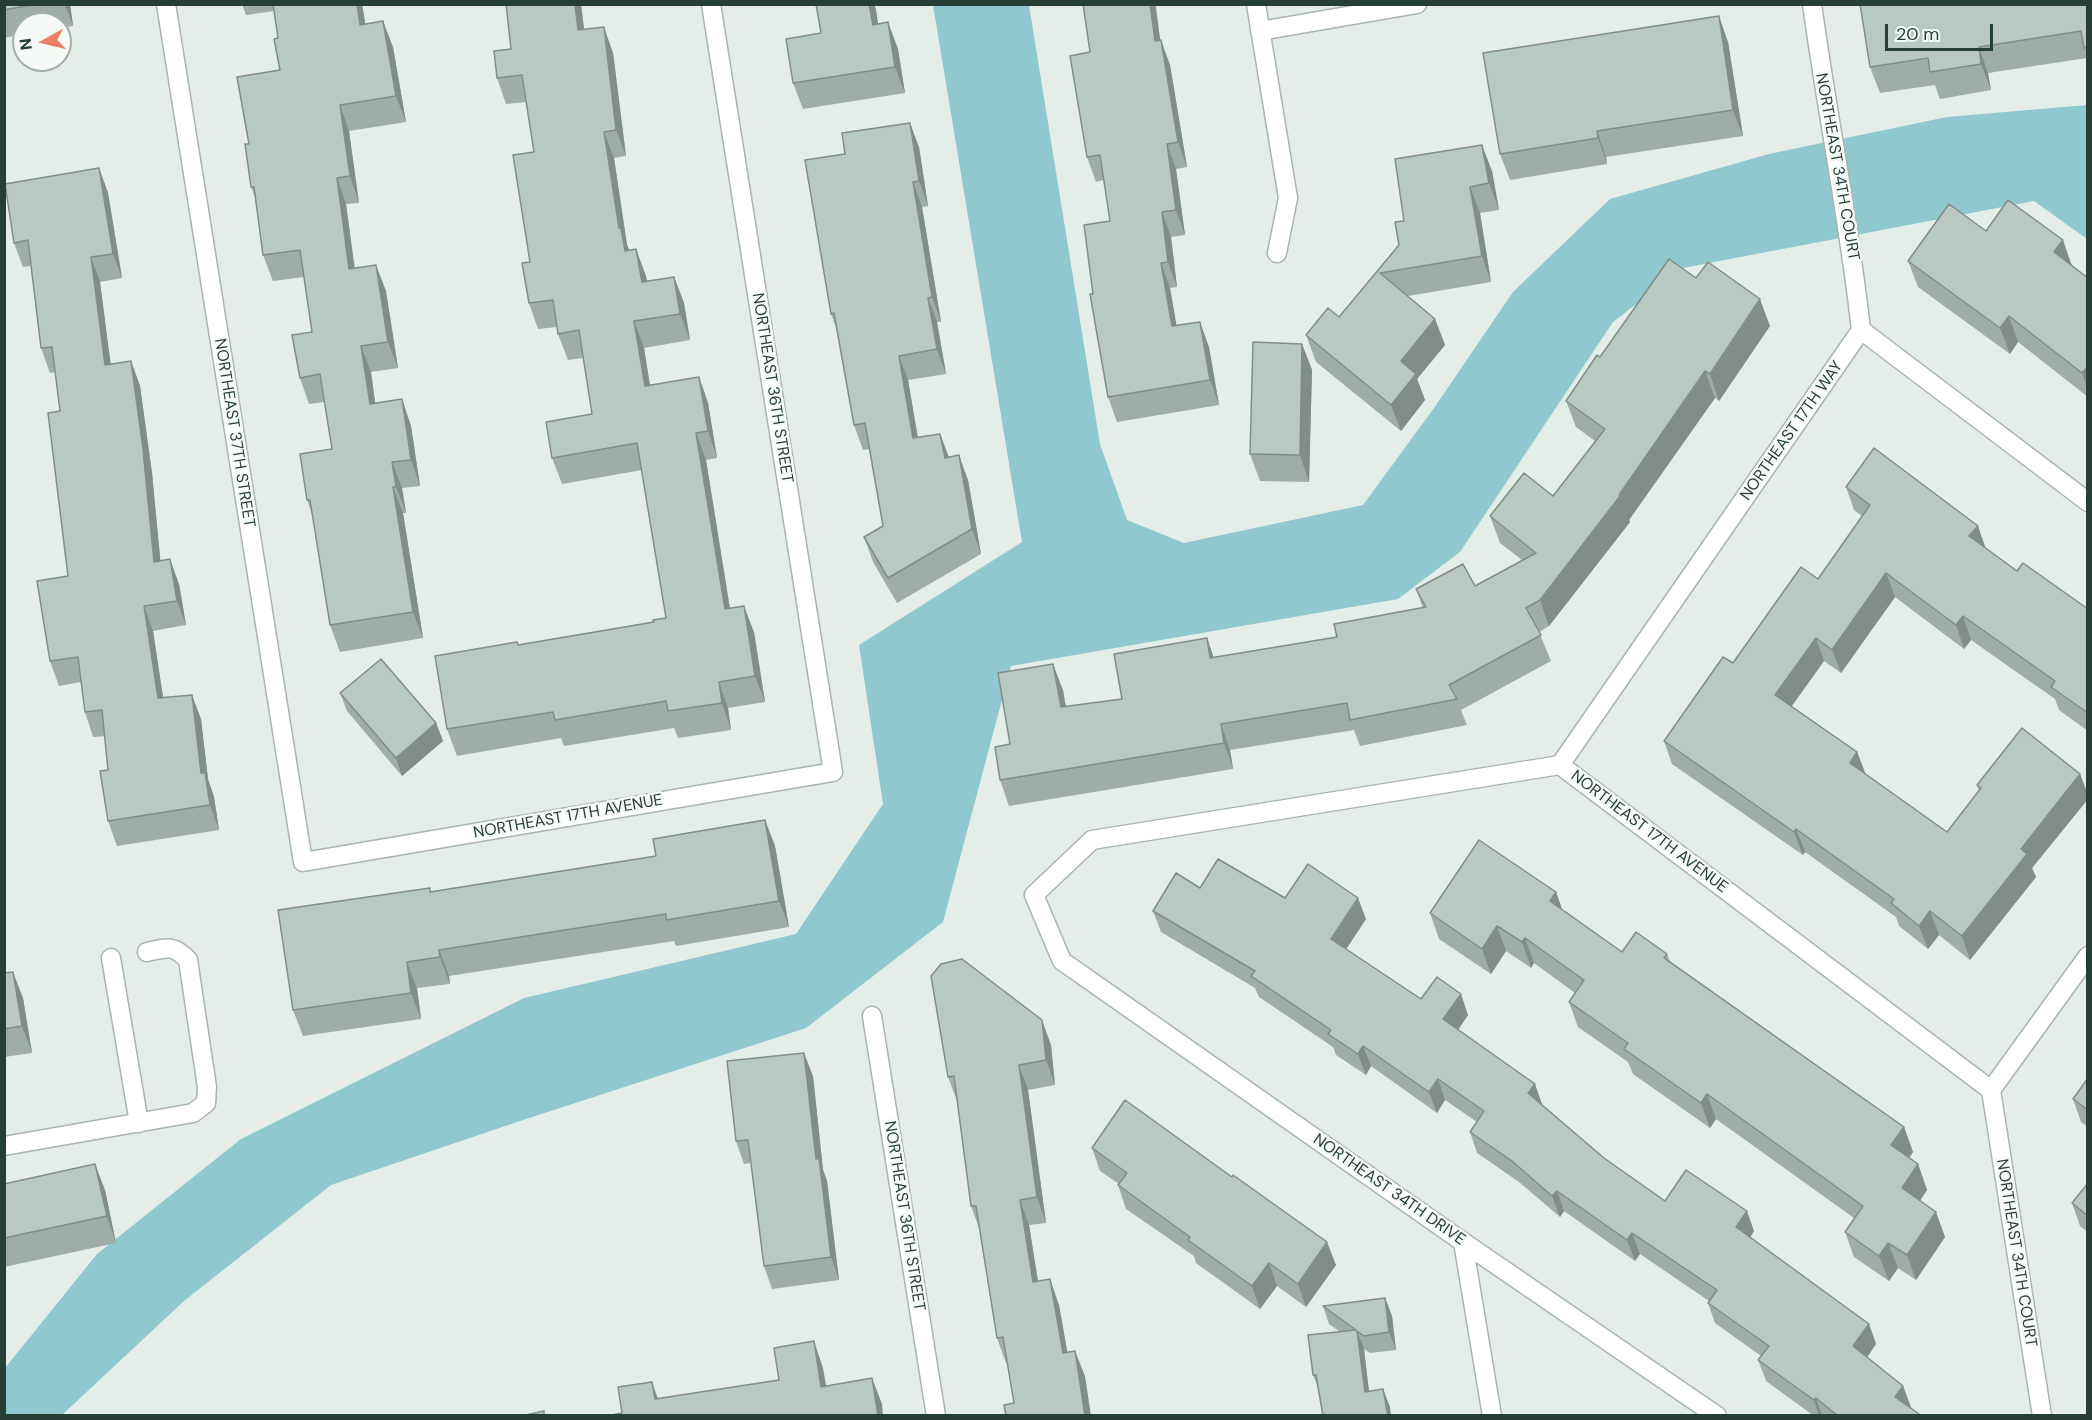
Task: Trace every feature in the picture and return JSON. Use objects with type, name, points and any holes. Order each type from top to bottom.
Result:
[{"type":"street","name":"NORTHEAST 37TH STREET","points":[[166,4],[303,862]]},
{"type":"street","name":"NORTHEAST 36TH STREET","points":[[711,4],[833,772]]},
{"type":"street","points":[[1256,4],[1288,198],[1277,253]]},
{"type":"street","points":[[1260,31],[1417,4]]},
{"type":"street","name":"NORTHEAST 34TH COURT","points":[[1812,4],[1826,105],[1853,254],[1861,330]]},
{"type":"street","points":[[1861,330],[2088,502]]},
{"type":"street","name":"NORTHEAST 17TH WAY","points":[[1560,765],[1861,330]]},
{"type":"street","name":"NORTHEAST 17TH AVENUE","points":[[1062,961],[1034,895],[1092,840],[1560,765],[1991,1090]]},
{"type":"street","name":"NORTHEAST 17TH AVENUE","points":[[303,862],[833,772]]},
{"type":"street","points":[[4,1146],[193,1113],[206,1103],[207,1087],[188,960],[180,952],[171,948],[147,952]]},
{"type":"street","points":[[1991,1090],[2088,956]]},
{"type":"street","points":[[111,958],[139,1123]]},
{"type":"street","name":"NORTHEAST 34TH DRIVE","points":[[1062,961],[1463,1242],[1717,1416]]},
{"type":"street","name":"NORTHEAST 36TH STREET","points":[[872,1016],[936,1416]]},
{"type":"street","name":"NORTHEAST 34TH COURT","points":[[1991,1090],[2042,1416]]},
{"type":"street","points":[[1463,1242],[1492,1416]]},
{"type":"water","points":[[933,5],[1029,5],[1100,444],[1127,520],[1184,543],[1363,505],[1434,408],[1513,292],[1610,199],[1769,154],[1947,117],[2087,105],[2087,239],[2034,201],[1683,268],[1613,322],[1460,552],[1398,599],[1011,666],[943,922],[806,1028],[331,1185],[184,1301],[62,1415],[5,1416],[5,1368],[97,1254],[241,1139],[524,998],[796,934],[883,804],[859,645],[1022,542]]},
{"type":"building","points":[[4,4],[36,4],[4,10]]},
{"type":"building","points":[[273,4],[357,4],[360,25],[383,21],[396,96],[340,105],[350,176],[337,178],[349,269],[376,265],[388,342],[361,346],[370,404],[402,399],[411,460],[392,462],[396,487],[393,487],[413,612],[330,625],[310,500],[307,500],[300,454],[332,449],[320,374],[300,378],[292,335],[312,332],[300,250],[263,255],[254,187],[251,187],[245,144],[249,144],[237,77],[280,70],[274,39],[278,38]]},
{"type":"building","points":[[506,4],[575,4],[578,30],[604,27],[616,130],[604,132],[619,228],[621,228],[625,251],[636,249],[642,282],[674,277],[680,314],[634,321],[645,386],[699,377],[708,431],[696,433],[725,609],[744,606],[755,676],[719,682],[722,703],[668,711],[666,701],[555,720],[553,712],[447,729],[435,656],[517,642],[518,645],[666,618],[637,443],[552,458],[546,422],[592,414],[579,330],[558,334],[553,300],[529,303],[522,263],[530,262],[513,155],[534,152],[522,75],[497,78],[494,51],[511,49]]},
{"type":"building","points":[[816,4],[869,4],[873,25],[888,22],[895,67],[793,83],[786,39],[821,33]]},
{"type":"building","points":[[1083,4],[1150,4],[1155,41],[1161,40],[1178,142],[1167,144],[1176,210],[1162,212],[1168,262],[1161,263],[1172,326],[1200,322],[1210,380],[1108,397],[1090,294],[1093,294],[1084,225],[1110,221],[1100,155],[1087,157],[1070,56],[1090,52]]},
{"type":"building","points":[[1860,4],[2088,4],[2088,47],[2084,48],[2081,31],[1979,47],[1981,64],[1930,72],[1928,58],[1870,67]]},
{"type":"building","points":[[1719,16],[1733,110],[1597,131],[1598,138],[1500,154],[1483,53]]},
{"type":"building","points":[[910,123],[919,181],[913,182],[932,297],[928,298],[937,349],[899,356],[913,438],[940,434],[945,458],[959,455],[972,529],[888,578],[864,537],[883,526],[865,423],[854,425],[834,313],[831,314],[805,160],[845,154],[842,133]]},
{"type":"building","points":[[1482,145],[1489,183],[1470,187],[1482,256],[1380,273],[1435,319],[1401,361],[1416,374],[1391,405],[1306,335],[1328,308],[1339,317],[1399,245],[1395,222],[1404,221],[1395,159]]},
{"type":"building","points":[[99,168],[113,254],[91,257],[105,365],[131,361],[143,449],[154,562],[170,559],[177,601],[144,606],[158,698],[192,695],[201,773],[205,773],[210,805],[108,821],[100,771],[108,770],[102,710],[85,712],[78,657],[50,661],[37,581],[68,576],[48,413],[60,411],[52,347],[41,348],[28,240],[14,243],[5,184]]},
{"type":"building","points":[[2008,200],[2063,240],[2054,252],[2088,278],[2088,366],[2082,373],[2009,316],[2000,328],[1908,261],[1949,204],[1986,231]]},
{"type":"building","points":[[1669,259],[1696,278],[1708,262],[1760,299],[1710,374],[1705,371],[1620,496],[1540,600],[1526,608],[1541,635],[1449,685],[1457,699],[1350,720],[1347,703],[1221,724],[1224,743],[1000,780],[995,747],[1010,744],[998,673],[1053,664],[1061,707],[1122,699],[1114,654],[1207,638],[1210,658],[1337,637],[1334,624],[1426,607],[1416,589],[1463,564],[1475,586],[1536,553],[1490,516],[1524,473],[1553,496],[1605,429],[1566,401],[1597,355],[1600,357]]},
{"type":"building","points":[[1253,342],[1302,344],[1300,455],[1250,454]]},
{"type":"building","points":[[1874,448],[1978,526],[1969,536],[2017,571],[2023,563],[2088,609],[2088,713],[2051,687],[2055,681],[1963,616],[1956,625],[1886,573],[1832,650],[1816,638],[1775,695],[1857,752],[1850,763],[1947,832],[1981,788],[1977,785],[2022,728],[2080,774],[2021,849],[2027,854],[1962,936],[1930,911],[1919,926],[1891,903],[1894,899],[1796,829],[1794,832],[1664,741],[1723,657],[1733,663],[1801,567],[1818,579],[1870,505],[1846,487]]},
{"type":"building","points":[[381,659],[436,723],[396,758],[340,693]]},
{"type":"building","points":[[765,820],[779,901],[666,920],[666,914],[439,950],[440,957],[407,962],[411,993],[293,1010],[278,910],[430,888],[430,892],[656,856],[653,839]]},
{"type":"building","points":[[1479,840],[1556,892],[1550,901],[1622,952],[1636,932],[1667,954],[1664,958],[1904,1127],[1891,1145],[1918,1164],[1902,1188],[1936,1212],[1907,1255],[1888,1243],[1879,1256],[1845,1232],[1863,1206],[1707,1094],[1701,1103],[1624,1049],[1628,1043],[1569,1002],[1584,980],[1525,938],[1522,942],[1497,926],[1482,949],[1430,913]]},
{"type":"building","points":[[1218,859],[1285,898],[1308,864],[1358,898],[1331,939],[1421,999],[1437,977],[1461,994],[1443,1019],[1535,1084],[1528,1093],[1604,1158],[1665,1201],[1686,1170],[1747,1211],[1736,1227],[1869,1324],[1853,1346],[1903,1386],[1895,1397],[1922,1416],[1838,1416],[1816,1398],[1814,1400],[1758,1360],[1769,1346],[1708,1303],[1717,1290],[1632,1233],[1627,1240],[1557,1191],[1552,1196],[1512,1161],[1470,1132],[1484,1111],[1438,1079],[1429,1092],[1363,1046],[1358,1054],[1328,1034],[1331,1030],[1251,976],[1255,971],[1153,911],[1176,873],[1200,888]]},
{"type":"building","points":[[962,959],[1042,1020],[1046,1060],[1019,1065],[1037,1197],[1020,1200],[1033,1282],[1050,1279],[1063,1353],[1075,1351],[1085,1416],[1006,1416],[1004,1405],[1014,1403],[1003,1337],[997,1338],[976,1206],[971,1206],[954,1076],[948,1077],[931,976],[941,964]]},
{"type":"building","points":[[13,972],[22,1026],[4,1029],[4,973]]},
{"type":"building","points":[[804,1053],[816,1159],[819,1158],[831,1257],[764,1266],[748,1140],[736,1141],[727,1061]]},
{"type":"building","points":[[2088,1078],[2088,1110],[2073,1099]]},
{"type":"building","points":[[1125,1100],[1327,1242],[1298,1284],[1269,1263],[1252,1286],[1188,1240],[1190,1237],[1118,1185],[1127,1173],[1092,1148]]},
{"type":"building","points":[[95,1164],[107,1216],[4,1238],[4,1184]]},
{"type":"building","points":[[2088,1183],[2088,1216],[2072,1203]]},
{"type":"building","points":[[1385,1298],[1389,1332],[1364,1336],[1357,1331],[1365,1392],[1383,1389],[1388,1416],[1323,1416],[1316,1375],[1313,1375],[1308,1335],[1356,1330],[1323,1306]]},
{"type":"building","points":[[814,1341],[821,1387],[872,1378],[878,1416],[606,1416],[622,1413],[618,1387],[652,1382],[655,1399],[779,1380],[774,1348]]},
{"type":"building","points":[[544,1411],[544,1416],[521,1416]]}]
